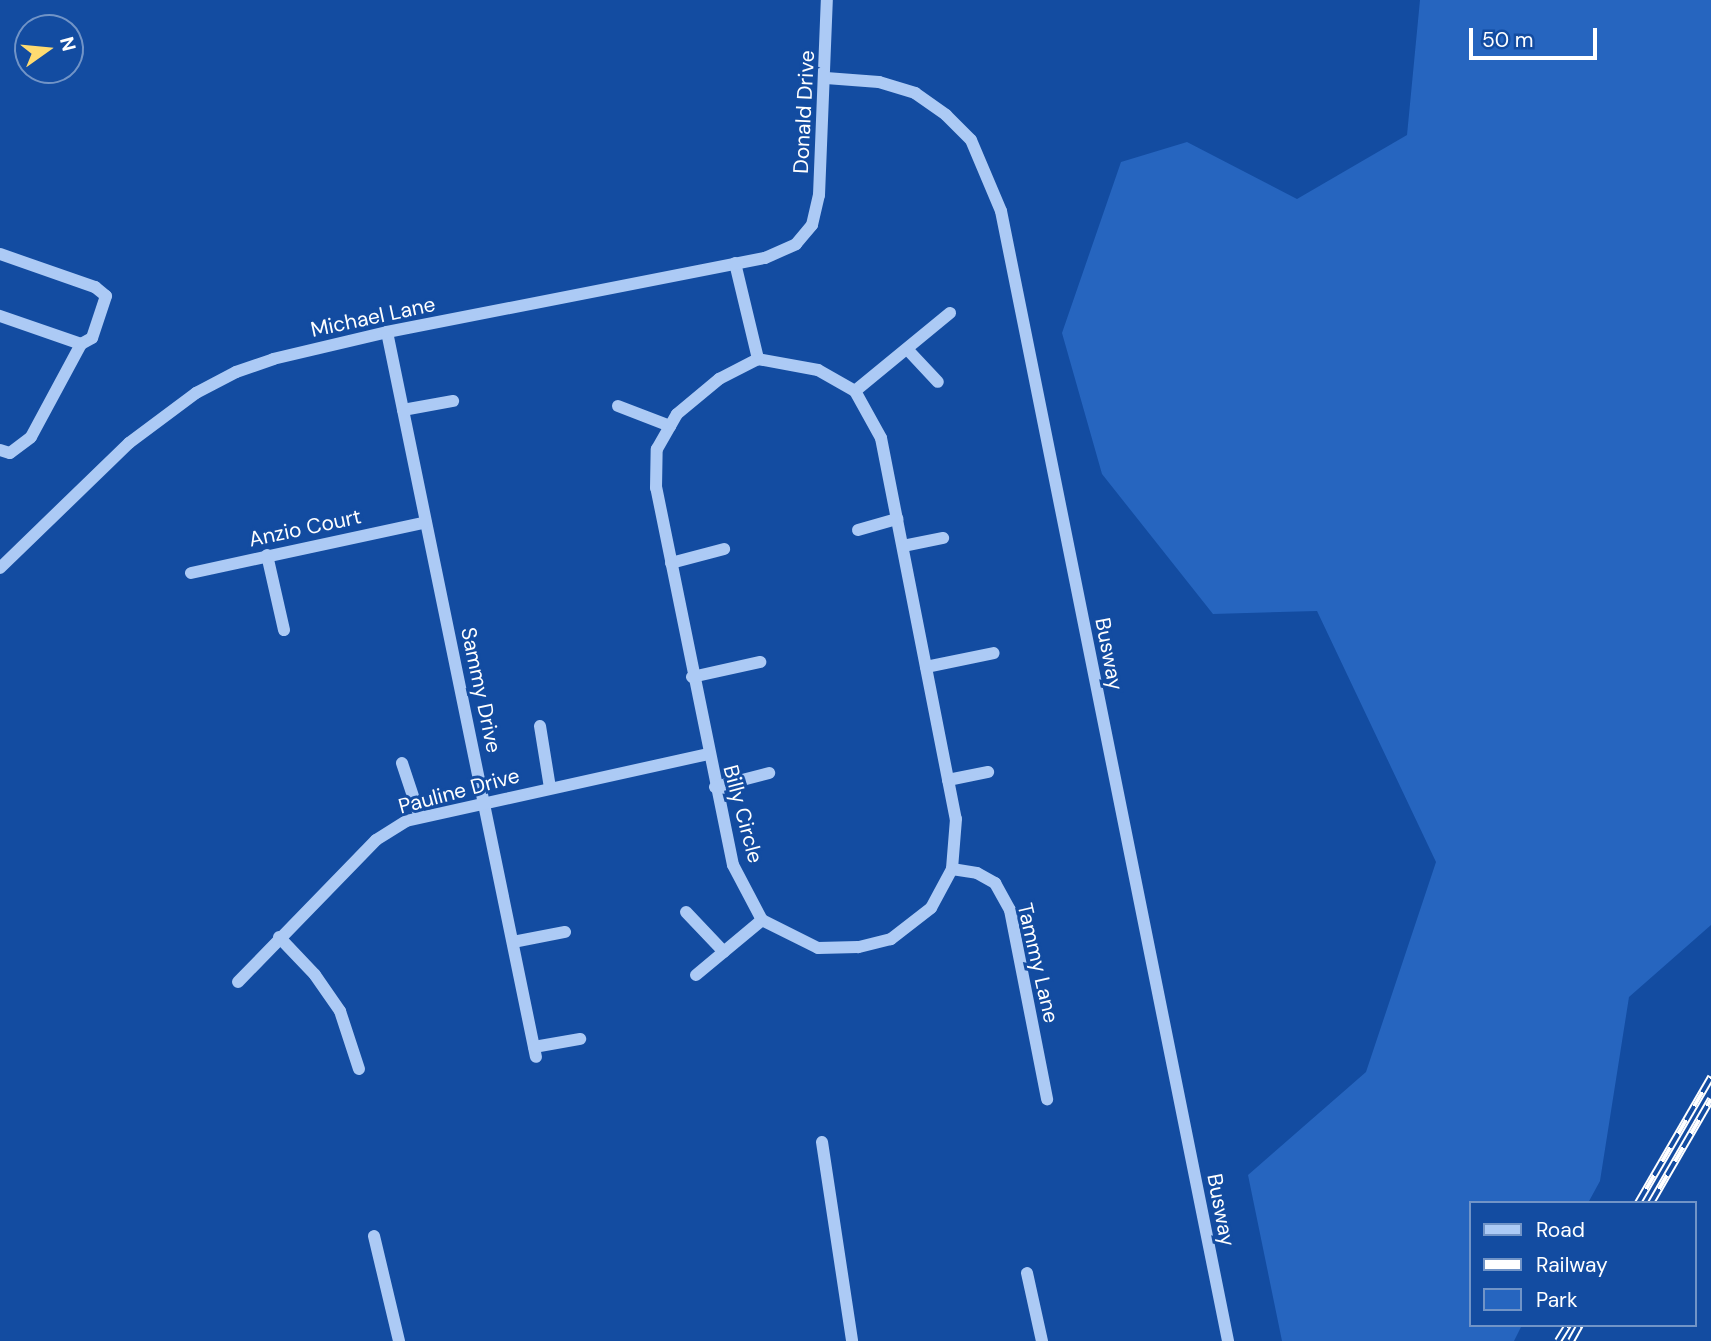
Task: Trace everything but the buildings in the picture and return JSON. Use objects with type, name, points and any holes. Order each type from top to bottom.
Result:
[{"type":"street","name":"Donald Drive","points":[[812,225],[819,195],[827,0]]},
{"type":"street","name":"Busway","points":[[825,78],[879,82],[915,93],[946,115],[971,140],[1001,211],[1228,1341]]},
{"type":"street","name":"Michael Lane","points":[[0,568],[129,443],[196,393],[273,359],[387,332],[765,258],[796,244],[812,225]]},
{"type":"street","points":[[0,254],[95,287],[106,296],[93,338],[81,344],[30,438],[10,453],[0,450]]},
{"type":"street","points":[[695,975],[762,920],[818,948],[858,947],[891,939],[931,908],[952,869],[956,819],[881,438],[855,391],[818,370],[758,359],[735,262]]},
{"type":"street","points":[[855,391],[950,313]]},
{"type":"street","points":[[0,316],[81,344]]},
{"type":"street","name":"Sammy Drive","points":[[387,332],[535,1052],[580,1038]]},
{"type":"street","points":[[907,349],[938,382]]},
{"type":"street","name":"Billy Circle","points":[[758,359],[719,379],[677,414],[657,449],[656,488],[692,677],[733,864],[762,920]]},
{"type":"street","points":[[403,410],[453,401]]},
{"type":"street","points":[[618,406],[670,426]]},
{"type":"street","points":[[858,530],[897,519]]},
{"type":"street","name":"Anzio Court","points":[[191,573],[426,522]]},
{"type":"street","points":[[903,546],[943,538]]},
{"type":"street","points":[[671,563],[724,548]]},
{"type":"street","points":[[267,555],[284,630]]},
{"type":"street","points":[[926,667],[994,653]]},
{"type":"street","points":[[692,677],[760,662]]},
{"type":"street","points":[[540,726],[550,788]]},
{"type":"street","name":"Pauline Drive","points":[[238,982],[376,840],[419,817],[708,754]]},
{"type":"street","points":[[401,763],[419,817]]},
{"type":"street","points":[[948,780],[988,772]]},
{"type":"street","points":[[715,787],[769,773]]},
{"type":"street","name":"Tammy Lane","points":[[952,869],[977,873],[995,883],[1010,910],[1047,1099]]},
{"type":"street","points":[[686,912],[724,952]]},
{"type":"street","points":[[513,942],[565,932]]},
{"type":"street","points":[[279,937],[315,975],[340,1011],[359,1069]]},
{"type":"street","points":[[822,1142],[852,1341]]},
{"type":"street","points":[[374,1236],[400,1341]]},
{"type":"street","points":[[1027,1273],[1042,1341]]},
{"type":"green space","points":[[1420,0],[1711,0],[1711,925],[1629,997],[1600,1181],[1589,1201],[1470,1201],[1470,1327],[1521,1327],[1514,1341],[1282,1341],[1248,1175],[1366,1072],[1436,862],[1317,611],[1213,614],[1102,474],[1062,333],[1121,162],[1187,142],[1297,199],[1407,135]]},
{"type":"railway","points":[[1639,1201],[1711,1077]]},
{"type":"railway","points":[[1652,1201],[1711,1099]]},
{"type":"railway","points":[[1558,1341],[1567,1327]]},
{"type":"railway","points":[[1571,1341],[1579,1327]]}]
